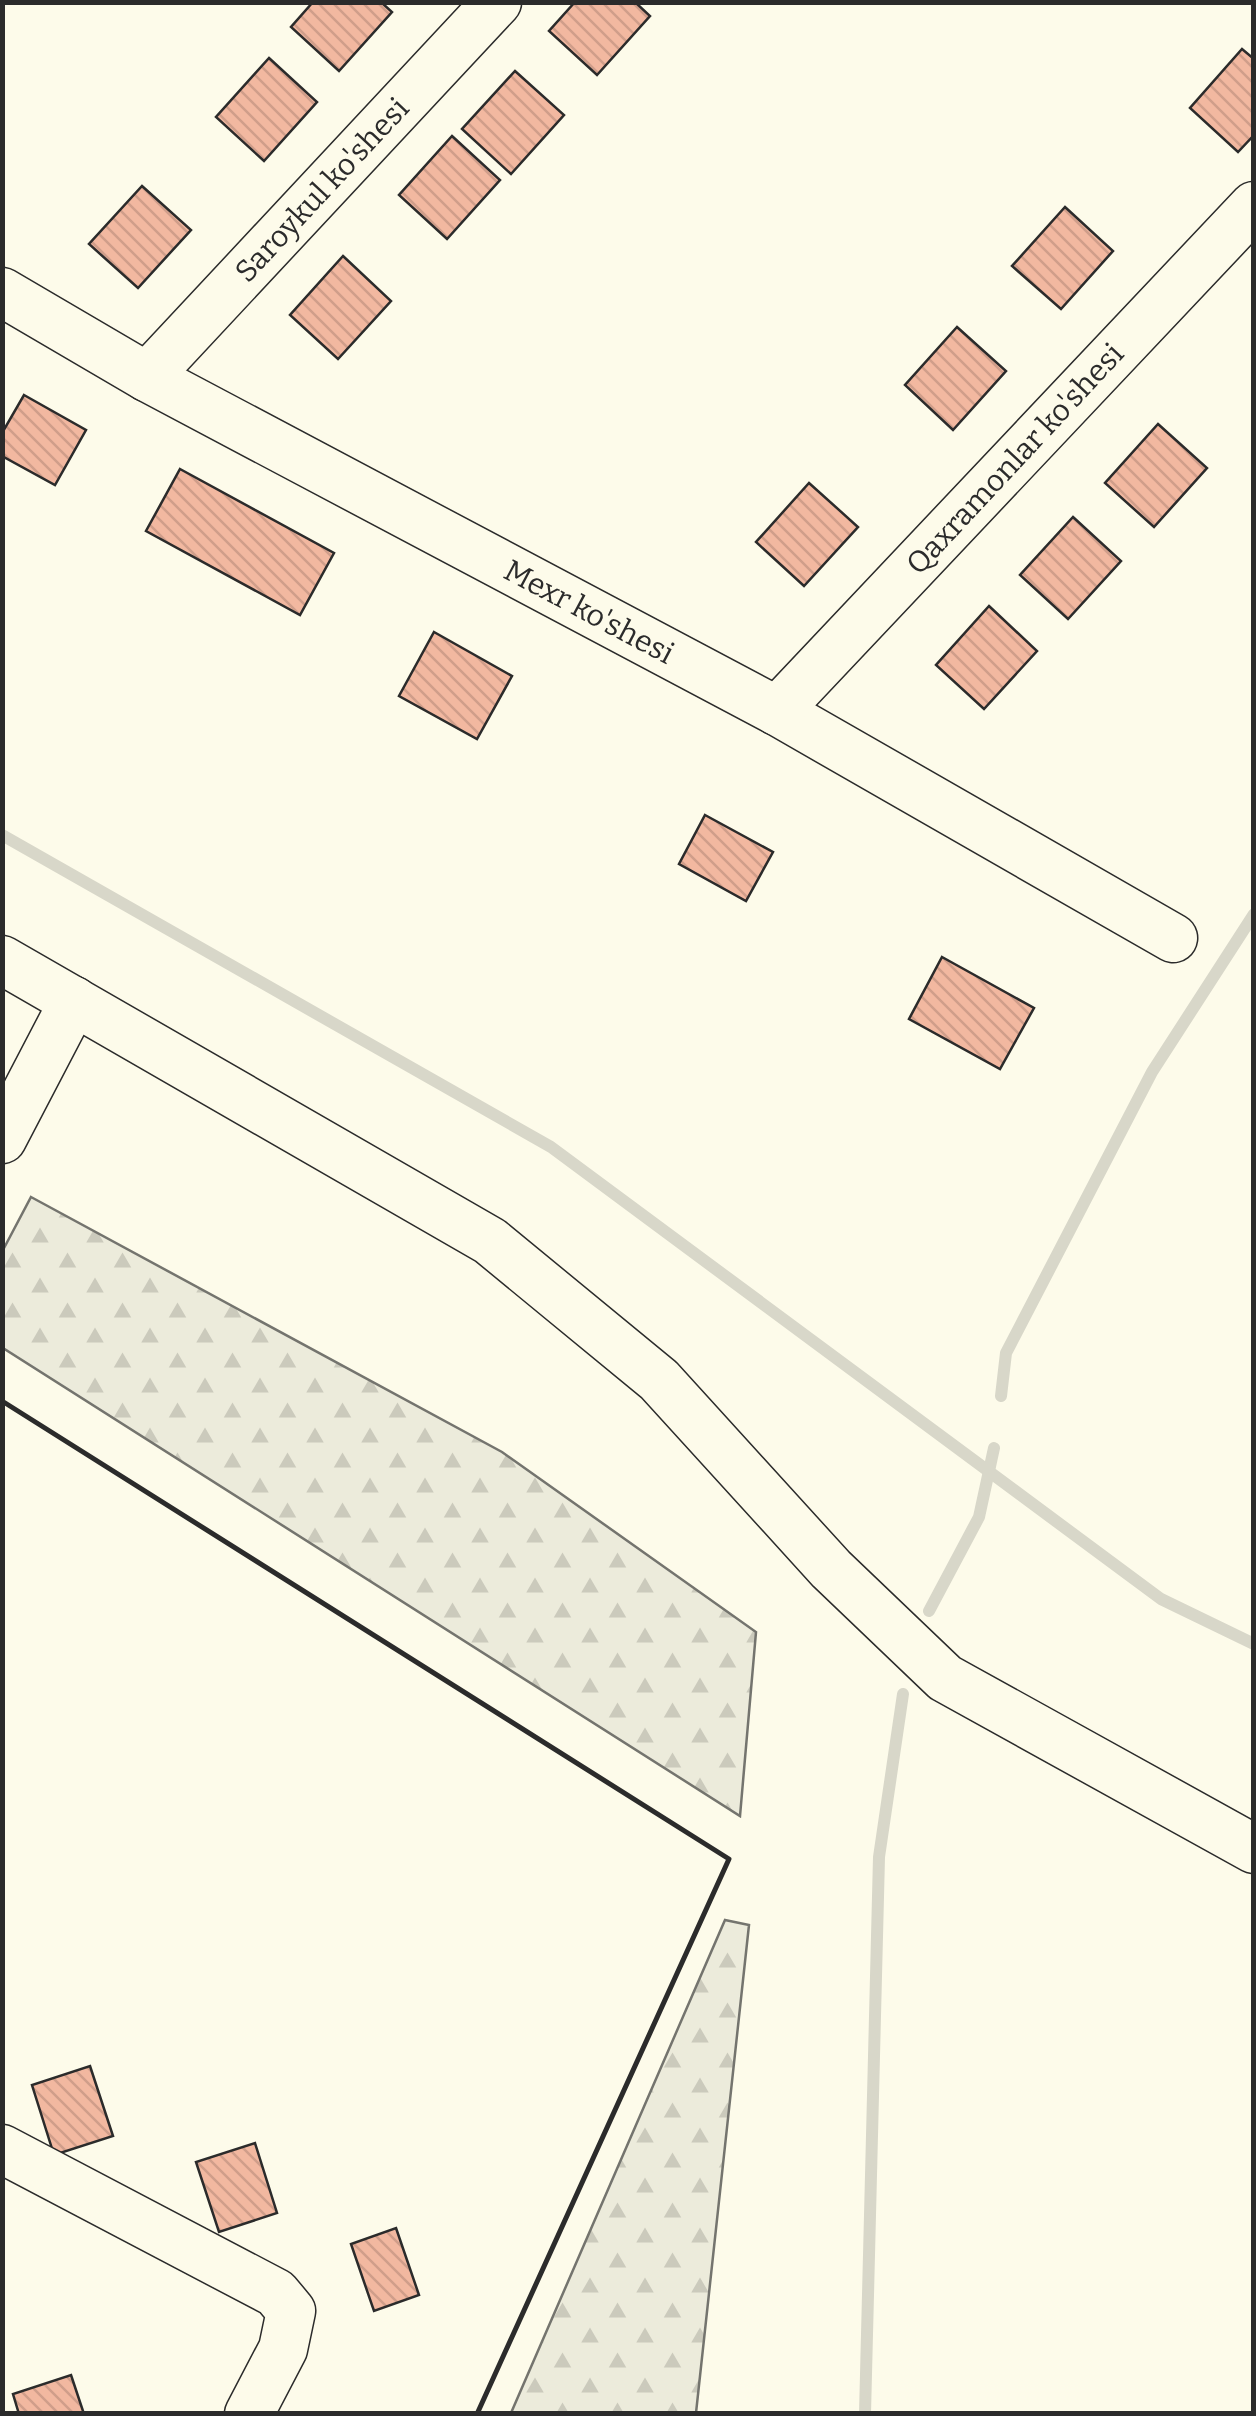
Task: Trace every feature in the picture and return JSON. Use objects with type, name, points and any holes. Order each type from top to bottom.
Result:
[{"type":"street","name":"Saroykul ko'shesi","points":[[147,377],[497,2]]},
{"type":"street","name":"Qaxramonlar ko'shesi","points":[[776,711],[1254,206]]},
{"type":"street","name":"Mexr ko'shesi","points":[[2,292],[147,377],[776,711],[1173,938]]},
{"type":"street","points":[[2,960],[490,1241],[659,1380],[831,1569],[944,1678],[1254,1849]]},
{"type":"street","points":[[2,1139],[74,1001]]},
{"type":"street","points":[[2,2149],[276,2292],[292,2311],[284,2349],[249,2414]]},
{"type":"green space","points":[[31,1197],[502,1452],[756,1632],[740,1816],[3,1348],[3,1250]]},
{"type":"green space","points":[[725,1920],[749,1925],[696,2413],[511,2413]]},
{"type":"building","points":[[313,2],[381,2],[392,12],[339,71],[291,27]]},
{"type":"building","points":[[575,2],[635,2],[650,16],[597,75],[549,31]]},
{"type":"building","points":[[1242,49],[1254,59],[1254,135],[1238,152],[1190,108]]},
{"type":"building","points":[[269,58],[317,102],[264,161],[216,117]]},
{"type":"building","points":[[515,71],[564,115],[511,174],[462,129]]},
{"type":"building","points":[[452,136],[500,180],[447,239],[399,195]]},
{"type":"building","points":[[142,186],[191,230],[138,288],[89,244]]},
{"type":"building","points":[[1065,207],[1113,251],[1061,309],[1012,266]]},
{"type":"building","points":[[343,256],[391,301],[338,359],[290,315]]},
{"type":"building","points":[[957,327],[1006,371],[953,430],[905,385]]},
{"type":"building","points":[[24,395],[86,430],[55,485],[2,456],[2,433]]},
{"type":"building","points":[[1158,424],[1207,468],[1154,527],[1105,483]]},
{"type":"building","points":[[180,469],[334,553],[300,615],[146,531]]},
{"type":"building","points":[[809,483],[858,527],[804,586],[756,542]]},
{"type":"building","points":[[1073,517],[1121,561],[1068,619],[1020,575]]},
{"type":"building","points":[[989,606],[1037,651],[984,709],[936,665]]},
{"type":"building","points":[[434,632],[512,676],[477,739],[399,696]]},
{"type":"building","points":[[705,815],[773,852],[746,901],[679,864]]},
{"type":"building","points":[[942,957],[1034,1008],[1000,1069],[909,1019]]},
{"type":"building","points":[[90,2066],[113,2136],[54,2155],[32,2085]]},
{"type":"building","points":[[255,2143],[277,2213],[219,2232],[196,2162]]},
{"type":"building","points":[[396,2228],[419,2295],[374,2311],[351,2244]]},
{"type":"building","points":[[71,2375],[84,2414],[19,2414],[13,2394]]},
{"type":"waterway","points":[[2,835],[551,1147],[1161,1599],[1254,1644]]},
{"type":"waterway","points":[[1001,1396],[1006,1353],[1152,1072],[1254,914]]},
{"type":"waterway","points":[[929,1611],[979,1517],[994,1448]]},
{"type":"waterway","points":[[865,2414],[879,1857],[903,1694]]},
{"type":"wall","points":[[2,1401],[729,1859],[477,2414]]}]
